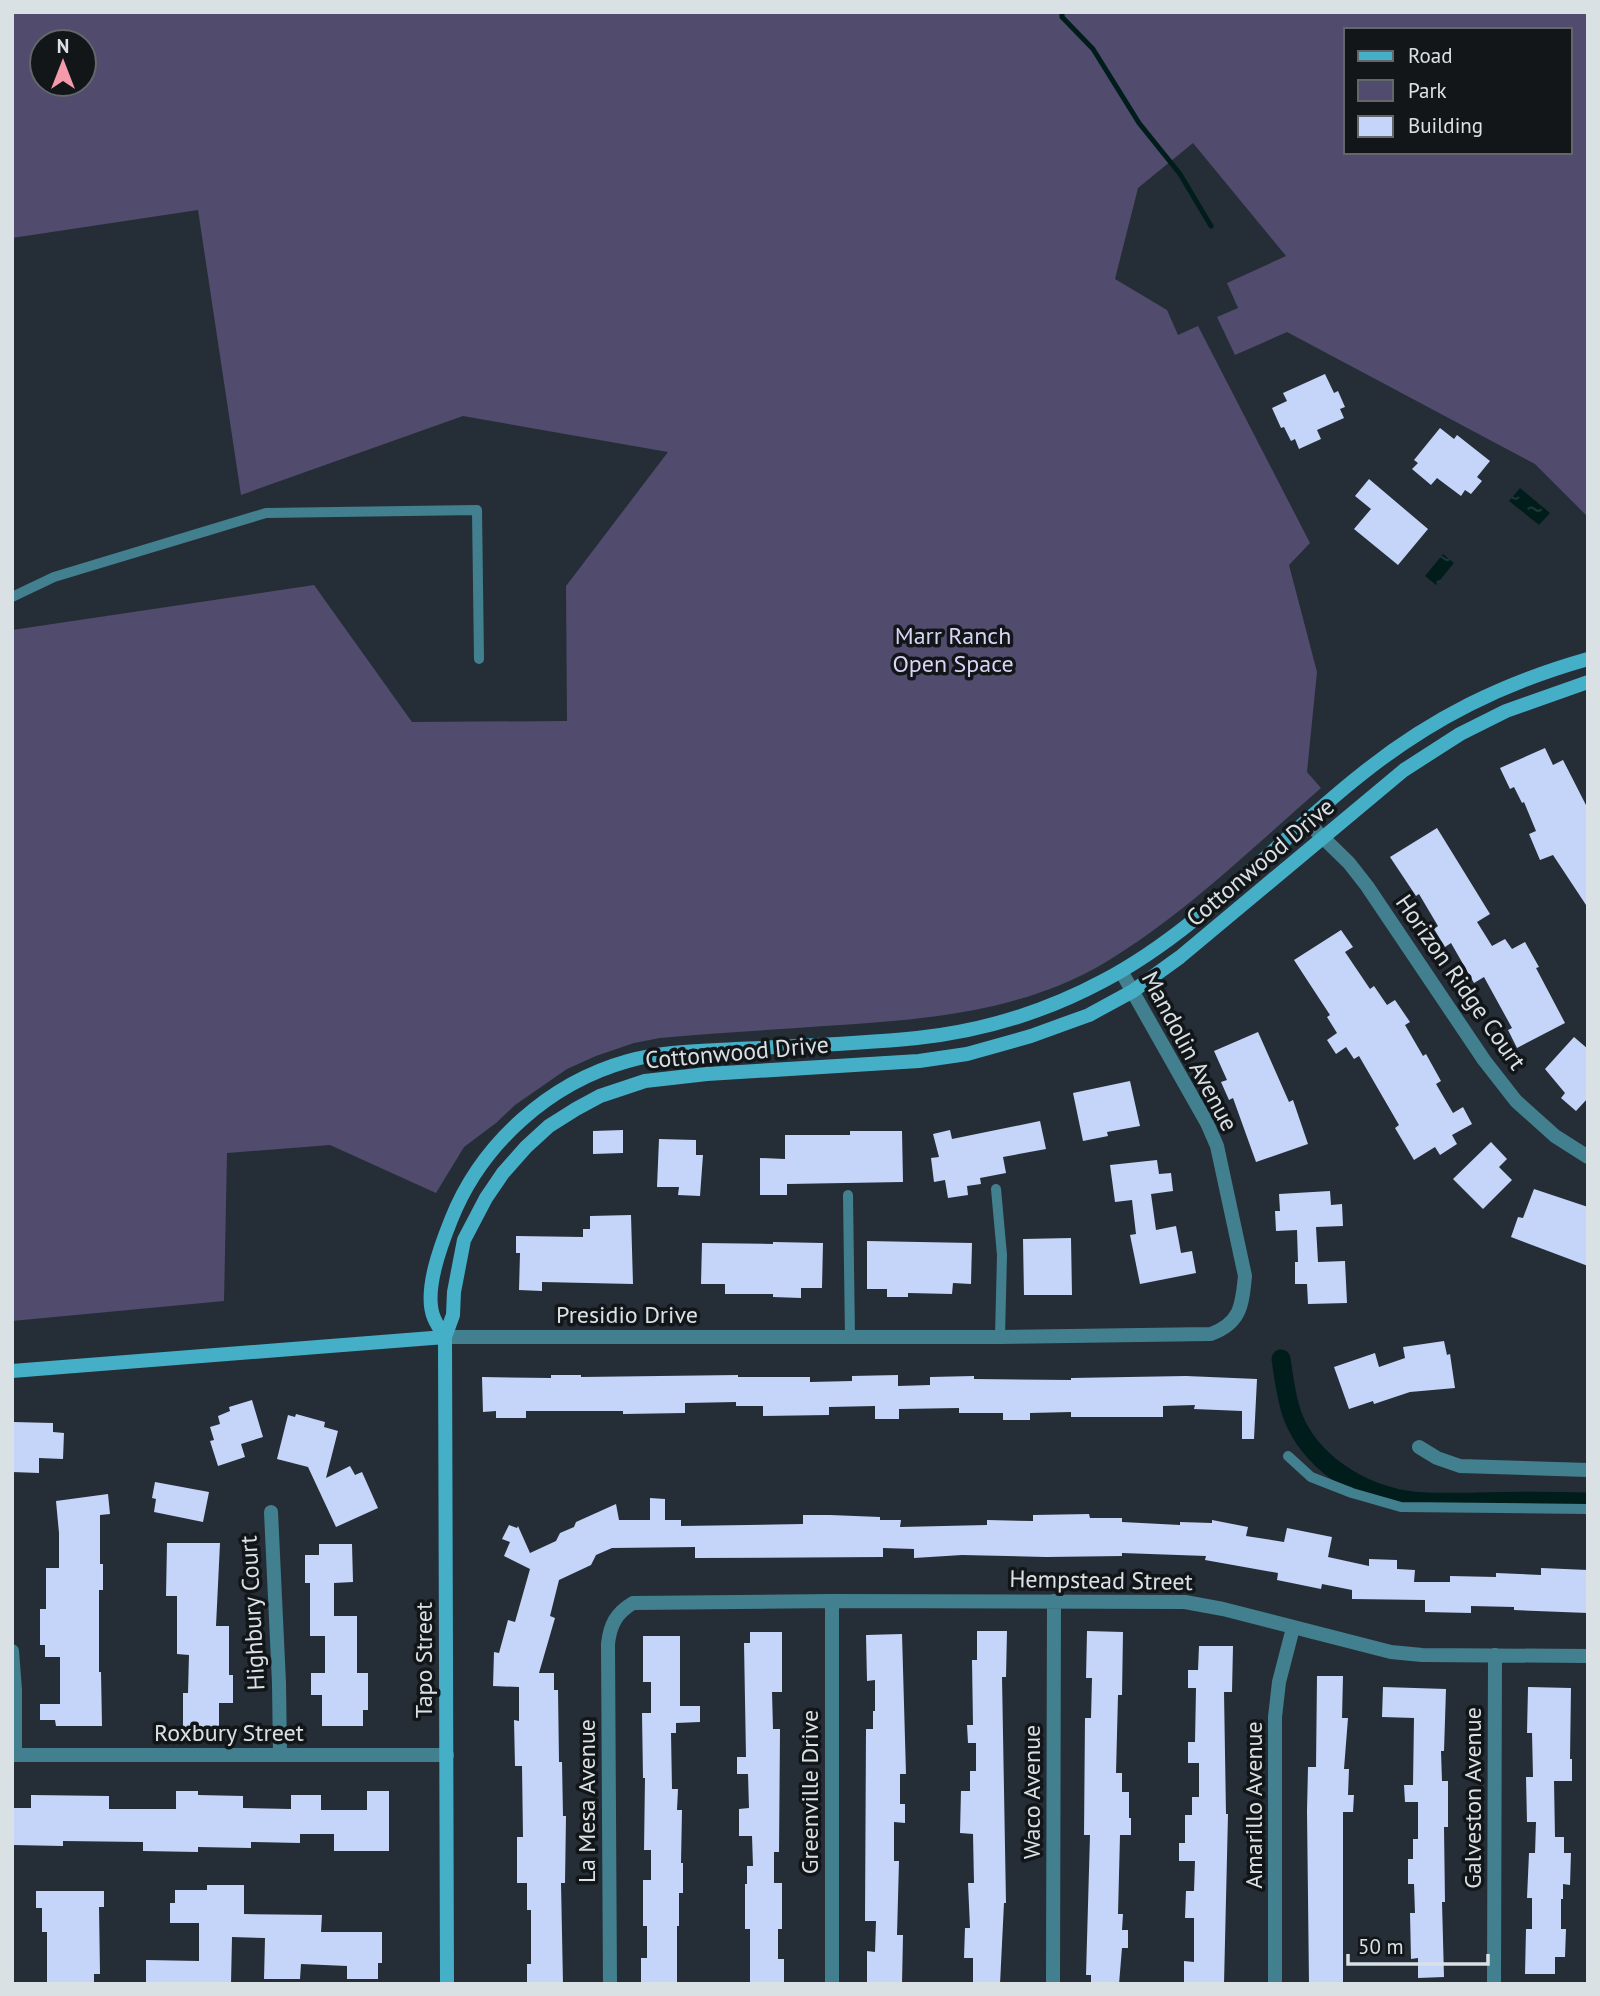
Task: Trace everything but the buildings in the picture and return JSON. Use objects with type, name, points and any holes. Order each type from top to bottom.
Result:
[{"type":"street","name":"Cottonwood Drive","points":[[445,1337],[433,1316],[431,1296],[445,1236],[457,1206],[474,1173],[496,1146],[540,1105],[566,1088],[596,1072],[630,1060],[666,1054],[892,1040],[967,1030],[1034,1013],[1063,1001],[1121,971],[1184,927],[1362,773],[1445,716],[1488,694],[1588,659]]},
{"type":"street","name":"Cottonwood Drive","points":[[445,1337],[453,1315],[454,1292],[464,1240],[486,1198],[503,1173],[549,1126],[600,1096],[645,1080],[919,1061],[967,1054],[1089,1015],[1133,990],[1180,957],[1404,771],[1460,734],[1506,711],[1588,682]]},
{"type":"street","name":"Horizon Ridge Court","points":[[1307,822],[1367,886],[1484,1060],[1517,1101],[1555,1136],[1588,1157]]},
{"type":"street","name":"Mandolin Avenue","points":[[1121,971],[1207,1123],[1217,1146],[1245,1276],[1237,1317]]},
{"type":"street","name":"Presidio Drive","points":[[12,1371],[445,1337],[1000,1337],[1211,1334],[1225,1329],[1237,1317]]},
{"type":"street","name":"Tapo Street","points":[[445,1337],[447,1984]]},
{"type":"street","points":[[1419,1447],[1437,1458],[1460,1466],[1588,1470]]},
{"type":"street","name":"Highbury Court","points":[[271,1512],[280,1755]]},
{"type":"street","name":"Hempstead Street","points":[[614,1619],[622,1609],[645,1601],[1185,1602],[1223,1609],[1391,1652],[1422,1655],[1588,1656]]},
{"type":"street","name":"Greenville Drive","points":[[832,1601],[832,1984]]},
{"type":"street","name":"Waco Avenue","points":[[1053,1984],[1054,1601]]},
{"type":"street","name":"La Mesa Avenue","points":[[610,1984],[608,1644],[614,1619]]},
{"type":"street","name":"Amarillo Avenue","points":[[1275,1984],[1275,1717],[1279,1682],[1293,1628]]},
{"type":"street","points":[[12,1651],[15,1690],[14,1755]]},
{"type":"street","name":"Galveston Avenue","points":[[1494,1984],[1495,1655]]},
{"type":"street","name":"Roxbury Street","points":[[14,1755],[447,1755]]},
{"type":"lane","points":[[12,597],[54,576],[267,513],[477,510],[479,659]]},
{"type":"lane","points":[[996,1189],[1002,1255],[1000,1337]]},
{"type":"lane","points":[[848,1195],[850,1337]]},
{"type":"lane","points":[[1288,1456],[1311,1477],[1352,1493],[1401,1507],[1588,1509]]},
{"type":"green space","name":"Marr Ranch Open Space","points":[[12,12],[1588,12],[1588,517],[1535,464],[1287,332],[1235,355],[1217,317],[1238,308],[1227,283],[1286,256],[1193,143],[1138,188],[1115,279],[1167,310],[1178,335],[1198,326],[1310,543],[1289,565],[1317,672],[1307,772],[1321,788],[1191,902],[1106,962],[1040,993],[1005,1003],[970,1011],[897,1021],[660,1038],[634,1043],[596,1056],[567,1069],[515,1105],[464,1147],[436,1193],[330,1145],[227,1153],[224,1301],[12,1321],[12,630],[314,585],[412,722],[567,721],[566,586],[668,452],[463,416],[241,495],[198,210],[12,238]]},
{"type":"water","points":[[1520,488],[1550,513],[1539,525],[1509,501]]},
{"type":"water","points":[[1443,554],[1454,563],[1436,585],[1425,576]]},
{"type":"waterway","points":[[1062,12],[1062,17],[1093,49],[1139,123],[1180,174],[1211,226]]},
{"type":"waterway","points":[[1281,1359],[1289,1403],[1301,1432],[1311,1447],[1336,1471],[1367,1488],[1383,1495],[1418,1502],[1588,1502]]}]
